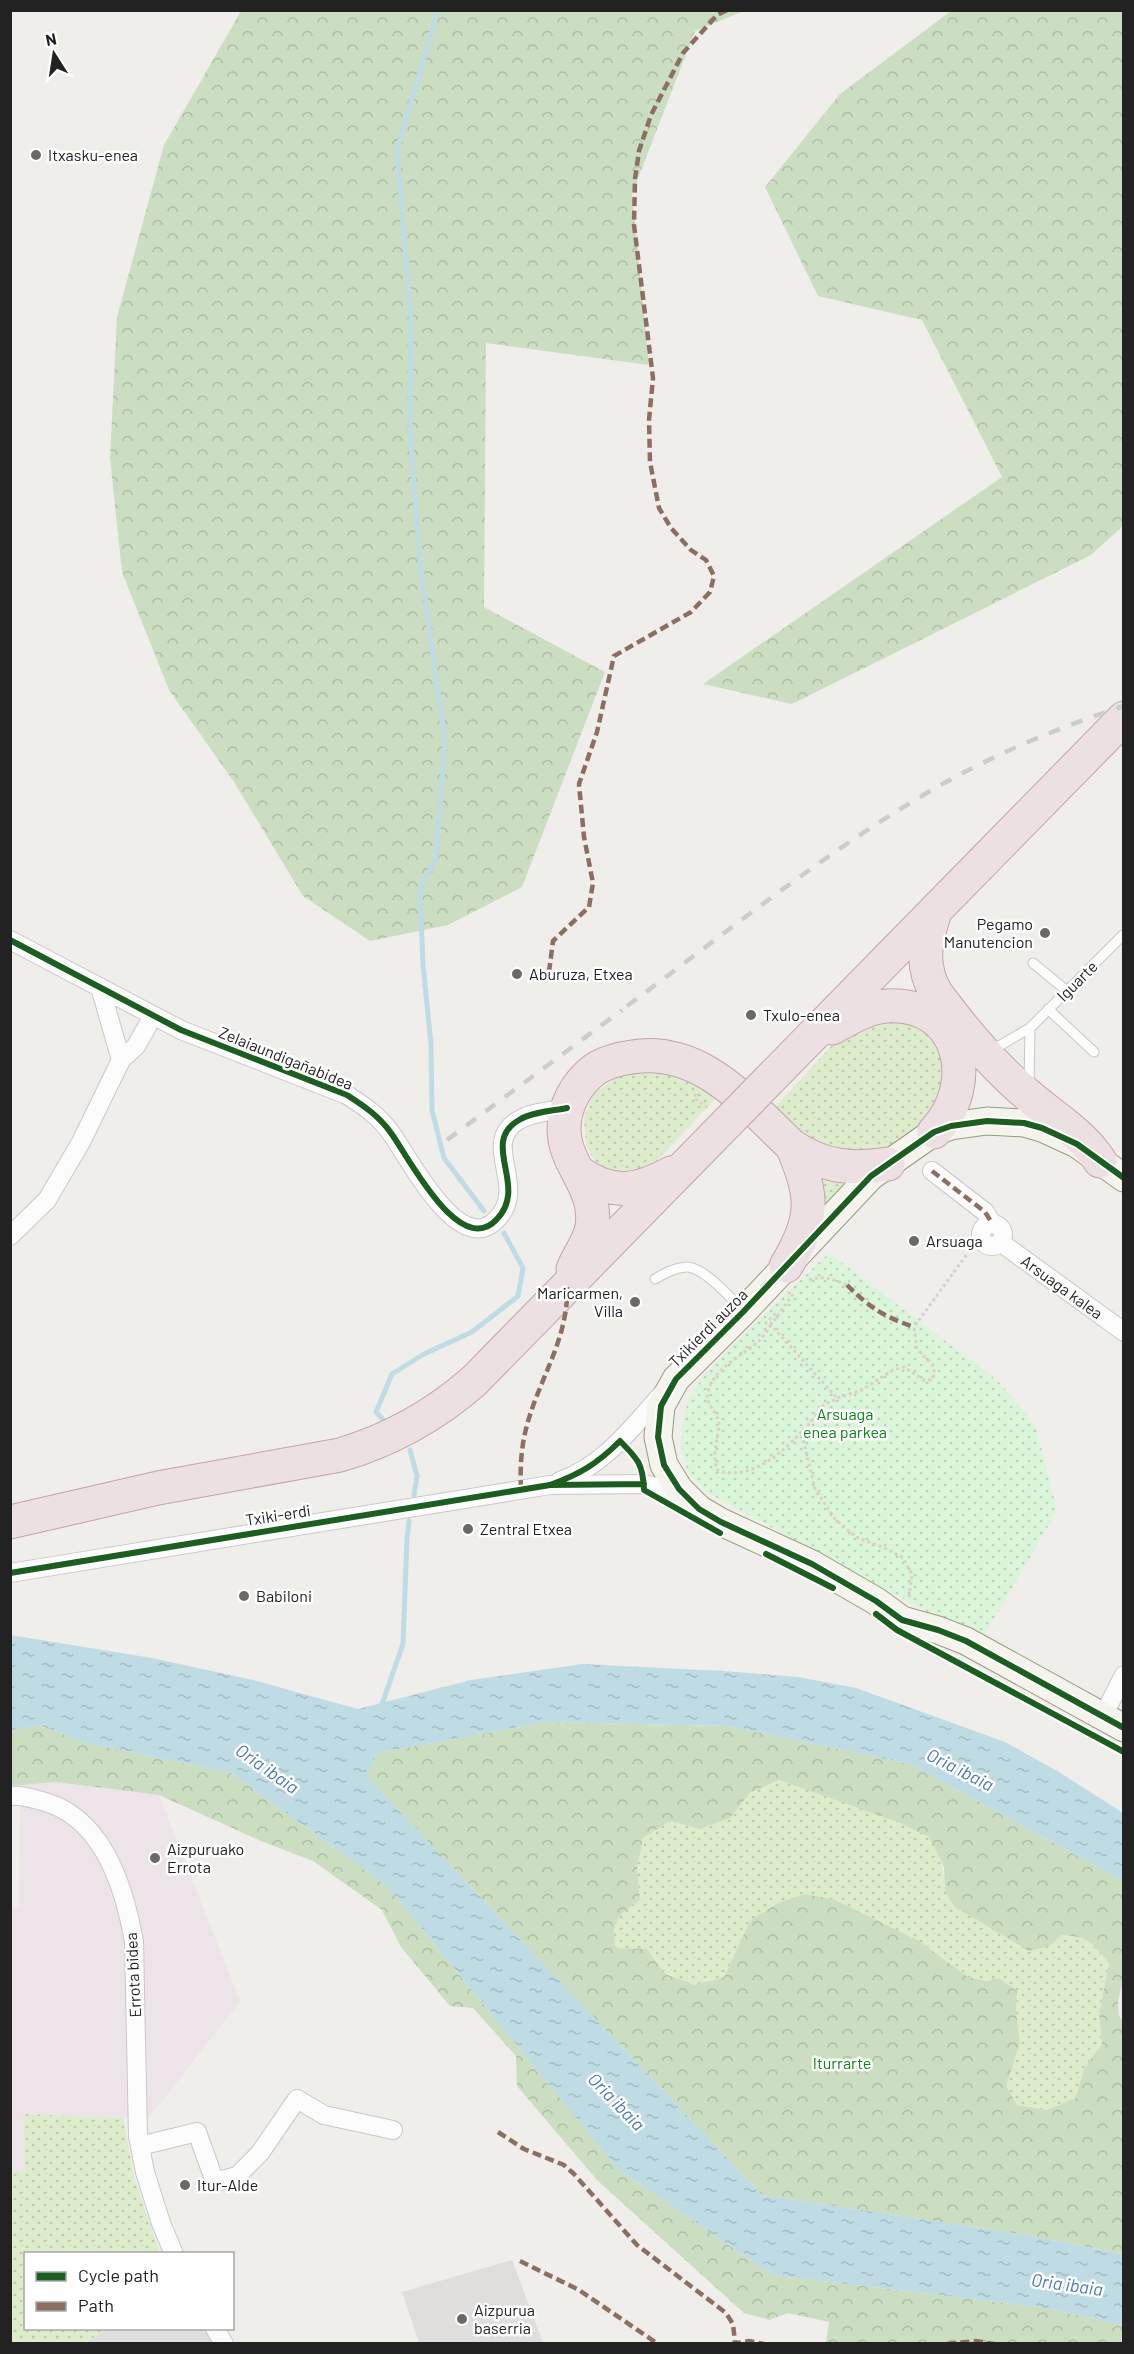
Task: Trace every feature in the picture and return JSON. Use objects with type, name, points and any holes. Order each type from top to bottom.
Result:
[{"type":"highway","points":[[10,1522],[158,1488],[318,1460],[351,1452],[383,1441],[423,1420],[459,1394],[567,1287],[1124,718]]},
{"type":"highway","points":[[935,910],[926,941],[927,973],[936,993],[991,1061],[1029,1096],[1089,1144],[1112,1169]]},
{"type":"highway","points":[[806,1042],[861,1013],[886,1005],[912,1008],[934,1020],[950,1038],[959,1060],[960,1071],[953,1107],[934,1132]]},
{"type":"highway","points":[[567,1287],[591,1229],[593,1212],[590,1194],[573,1164],[565,1141],[567,1108],[575,1090],[587,1076],[609,1062],[639,1056],[674,1058],[691,1062],[721,1080],[792,1146],[816,1160],[844,1167],[888,1164]]},
{"type":"highway","points":[[792,1146],[807,1182],[809,1208],[802,1236],[796,1280]]},
{"type":"highway","points":[[580,1173],[600,1185],[621,1189],[632,1188],[653,1182],[688,1163]]},
{"type":"street","name":"Zelaiaundigañabidea","points":[[10,940],[181,1030],[346,1095],[372,1110],[391,1133],[421,1180],[450,1215],[469,1228],[487,1227],[498,1219],[507,1203],[510,1188],[501,1147],[505,1131],[519,1120],[567,1108]]},
{"type":"street","points":[[100,987],[121,1060]]},
{"type":"street","points":[[10,1236],[47,1200],[81,1142],[121,1060],[136,1046],[153,1016]]},
{"type":"street","name":"Txikierdi auzoa","points":[[1112,1169],[1060,1135],[1024,1123],[987,1120],[951,1126],[934,1132],[871,1176],[796,1280],[743,1312],[676,1379],[661,1406],[657,1437],[664,1465],[675,1483],[699,1509],[721,1522],[812,1564],[876,1601],[902,1620],[966,1641],[1113,1722]]},
{"type":"street","points":[[932,1171],[985,1212],[986,1229]]},
{"type":"street","name":"Arsuaga kalea","points":[[986,1229],[1001,1228],[1003,1234],[1000,1242],[1124,1332]]},
{"type":"street","points":[[550,1485],[593,1466],[620,1441],[676,1379]]},
{"type":"street","points":[[550,1485],[644,1484],[688,1499]]},
{"type":"street","name":"Txiki-erdi","points":[[10,1573],[550,1485]]},
{"type":"street","points":[[1113,1722],[1124,1676]]},
{"type":"street","name":"Errota bidea","points":[[10,1796],[19,1795],[54,1803],[80,1820],[103,1846],[119,1881],[129,1910],[134,1942],[140,2146],[161,2223],[174,2252]]},
{"type":"street","points":[[140,2146],[197,2132],[215,2181],[237,2176],[260,2153],[297,2099],[324,2115],[393,2130]]},
{"type":"street","points":[[216,2330],[224,2343]]},
{"type":"lane","name":"Iguarte","points":[[976,1044],[999,1046],[1030,1028],[1124,934]]},
{"type":"lane","points":[[1033,963],[1067,991]]},
{"type":"lane","points":[[1048,1010],[1094,1052]]},
{"type":"lane","points":[[1029,1096],[1030,1028]]},
{"type":"lane","points":[[655,1279],[671,1270],[689,1266],[707,1276],[743,1312]]},
{"type":"path","points":[[847,1285],[831,1278],[796,1280],[762,1339],[715,1378],[708,1390],[708,1401],[717,1415],[719,1424],[714,1463],[718,1471],[732,1474],[750,1470],[770,1460],[791,1443],[824,1405],[862,1390],[893,1370],[904,1367],[924,1380],[931,1380],[935,1374],[932,1364],[916,1349],[914,1328],[986,1229]]},
{"type":"path","points":[[771,1325],[837,1398]]},
{"type":"path","points":[[808,1425],[803,1439],[815,1489],[835,1519],[856,1537],[903,1558],[912,1575],[907,1605]]},
{"type":"shaded area","points":[[56,1782],[159,1795],[240,2001],[148,2119],[23,2114],[25,2172],[11,2172],[10,1909],[19,1907],[20,1785]]},
{"type":"shaded area","points":[[512,2260],[543,2343],[419,2343],[402,2292]]},
{"type":"shaded area","points":[[107,2330],[226,2330],[234,2343],[83,2344]]},
{"type":"green space","points":[[241,11],[744,11],[695,31],[632,194],[649,365],[486,343],[484,607],[605,672],[522,887],[448,925],[370,941],[303,896],[234,782],[169,690],[122,572],[110,458],[117,317],[164,145]]},
{"type":"green space","points":[[951,11],[1123,11],[1123,526],[1091,555],[792,704],[703,684],[1002,477],[922,320],[818,296],[765,187],[840,94]]},
{"type":"green space","points":[[914,1020],[948,1055],[945,1099],[909,1139],[880,1152],[842,1156],[813,1145],[775,1107],[839,1038],[869,1021]]},
{"type":"green space","points":[[637,1072],[672,1072],[719,1095],[649,1169],[628,1174],[610,1172],[595,1161],[586,1145],[584,1118],[593,1095],[613,1079]]},
{"type":"green space","points":[[822,1171],[859,1176],[815,1221]]},
{"type":"green space","name":"Arsuaga enea parkea","points":[[829,1253],[997,1380],[1027,1415],[1037,1431],[1057,1511],[981,1641],[706,1492],[688,1473],[681,1446],[683,1419],[690,1396],[726,1351]]},
{"type":"green space","name":"Iturrarte","points":[[547,1722],[727,1726],[910,1764],[1123,1881],[1123,1980],[1118,2001],[1119,2016],[1124,2023],[1123,2254],[1026,2235],[762,2195],[367,1777],[377,1753]],"holes":[[[779,1780],[898,1822],[929,1837],[944,1867],[945,1891],[955,1907],[1029,1951],[1049,1946],[1062,1935],[1078,1937],[1089,1942],[1109,1963],[1099,2014],[1102,2044],[1084,2068],[1076,2098],[1047,2110],[1017,2105],[1006,2086],[1020,2043],[1016,2011],[1017,1991],[999,1978],[986,1981],[968,1977],[919,1941],[835,1900],[805,1894],[776,1904],[750,1921],[724,1977],[694,1985],[665,1974],[647,1949],[616,1948],[615,1924],[622,1914],[640,1899],[637,1869],[643,1838],[670,1821],[700,1829],[730,1818],[750,1793]]]},
{"type":"green space","points":[[39,1725],[87,1743],[231,1773],[387,1886],[618,2169],[772,2275],[1039,2307],[1123,2325],[1123,2343],[826,2343],[829,2322],[788,2313],[769,2320],[744,2313],[597,2180],[517,2086],[516,2056],[473,2008],[450,2006],[401,1947],[382,1910],[313,1861],[261,1841],[159,1795],[56,1782],[11,1786],[10,1731]]},
{"type":"green space","points":[[779,1780],[859,1807],[921,1832],[930,1839],[937,1851],[943,1870],[945,1891],[1049,1946],[1062,1935],[1084,1939],[1099,1951],[1109,1963],[1099,2014],[1102,2044],[1084,2068],[1076,2098],[1047,2110],[1016,2105],[1006,2086],[1020,2043],[1016,2011],[1017,1991],[999,1978],[986,1981],[968,1977],[919,1941],[750,1921],[724,1977],[694,1985],[665,1975],[647,1949],[616,1948],[615,1924],[622,1914],[640,1899],[637,1869],[643,1838],[670,1821],[700,1829],[730,1818],[750,1793]]},
{"type":"green space","points":[[23,2114],[123,2118],[134,2177],[160,2252],[24,2252],[24,2330],[108,2330],[83,2343],[11,2343],[11,2172],[25,2172]]},
{"type":"water","name":"Oria ibaia","points":[[10,1635],[152,1658],[253,1680],[358,1709],[471,1680],[582,1664],[798,1677],[856,1688],[1005,1742],[1059,1772],[1123,1813],[1123,1881],[910,1764],[727,1726],[547,1722],[377,1753],[367,1777],[762,2195],[1026,2235],[1123,2254],[1123,2325],[1039,2307],[772,2275],[618,2169],[387,1886],[231,1773],[87,1743],[39,1725],[11,1731]]},
{"type":"waterway","points":[[438,10],[397,150],[411,318],[410,432],[420,561],[445,743],[436,858],[420,888],[423,965],[431,1044],[432,1110],[444,1158],[484,1211]]},
{"type":"waterway","points":[[385,1422],[376,1412],[392,1374],[424,1354],[472,1332],[518,1296],[523,1268],[504,1233]]},
{"type":"waterway","points":[[410,1450],[417,1476],[414,1495]]},
{"type":"waterway","points":[[381,1707],[403,1644],[409,1521]]},
{"type":"railway","points":[[627,1006],[824,859],[906,805],[1012,749],[1056,730],[1124,706]]},
{"type":"railway","points":[[447,1140],[622,1010]]},
{"type":"marked path","points":[[549,972],[553,941],[589,907],[593,883],[584,837],[579,784],[597,732],[614,656],[691,612],[710,592],[714,576],[706,560],[691,550],[671,528],[659,508],[650,462],[649,420],[653,378],[634,225],[635,179],[639,151],[651,115],[683,53],[717,15],[727,10]]},
{"type":"marked path","points":[[932,1171],[985,1212],[992,1223]]},
{"type":"marked path","points":[[847,1285],[878,1310],[914,1327]]},
{"type":"marked path","points":[[521,1489],[524,1436],[531,1411],[558,1342],[566,1306],[567,1287]]},
{"type":"marked path","points":[[498,2132],[524,2149],[564,2165],[637,2245],[726,2313],[733,2324],[735,2342]]},
{"type":"marked path","points":[[520,2261],[579,2290],[658,2344]]},
{"type":"marked path","points":[[732,2344],[749,2341],[764,2344]]},
{"type":"marked path","points":[[947,2344],[976,2341],[994,2344]]},
{"type":"cycle path","points":[[10,940],[181,1030],[347,1095],[381,1121],[436,1200],[452,1216],[467,1226],[483,1228],[497,1219],[505,1206],[508,1193],[503,1141],[508,1130],[519,1120],[530,1115],[567,1108]]},
{"type":"cycle path","points":[[1124,1178],[1077,1144],[1042,1128],[1024,1123],[987,1121],[951,1126],[934,1132],[871,1176],[743,1312],[676,1379],[661,1406],[658,1437],[664,1465],[679,1489],[699,1509],[721,1522],[812,1564],[876,1601],[902,1620],[966,1641],[1124,1728]]},
{"type":"cycle path","points":[[550,1485],[588,1468],[620,1441],[641,1468],[644,1490],[720,1533]]},
{"type":"cycle path","points":[[10,1573],[550,1485],[644,1484]]},
{"type":"cycle path","points":[[766,1554],[833,1588]]},
{"type":"cycle path","points":[[876,1614],[897,1630],[1124,1752]]},
{"type":"place","name":"Itxasku-enea","points":[[36,155]]},
{"type":"place","name":"Pegamo Manutencion","points":[[1045,933]]},
{"type":"place","name":"Aburuza, Etxea","points":[[517,974]]},
{"type":"place","name":"Txulo-enea","points":[[751,1015]]},
{"type":"place","name":"Arsuaga","points":[[914,1241]]},
{"type":"place","name":"Maricarmen, Villa","points":[[635,1302]]},
{"type":"place","name":"Zentral Etxea","points":[[468,1529]]},
{"type":"place","name":"Babiloni","points":[[244,1596]]},
{"type":"place","name":"Aizpuruako Errota","points":[[155,1858]]},
{"type":"place","name":"Itur-Alde","points":[[185,2185]]},
{"type":"place","name":"Aizpurua baserria","points":[[462,2319]]}]
